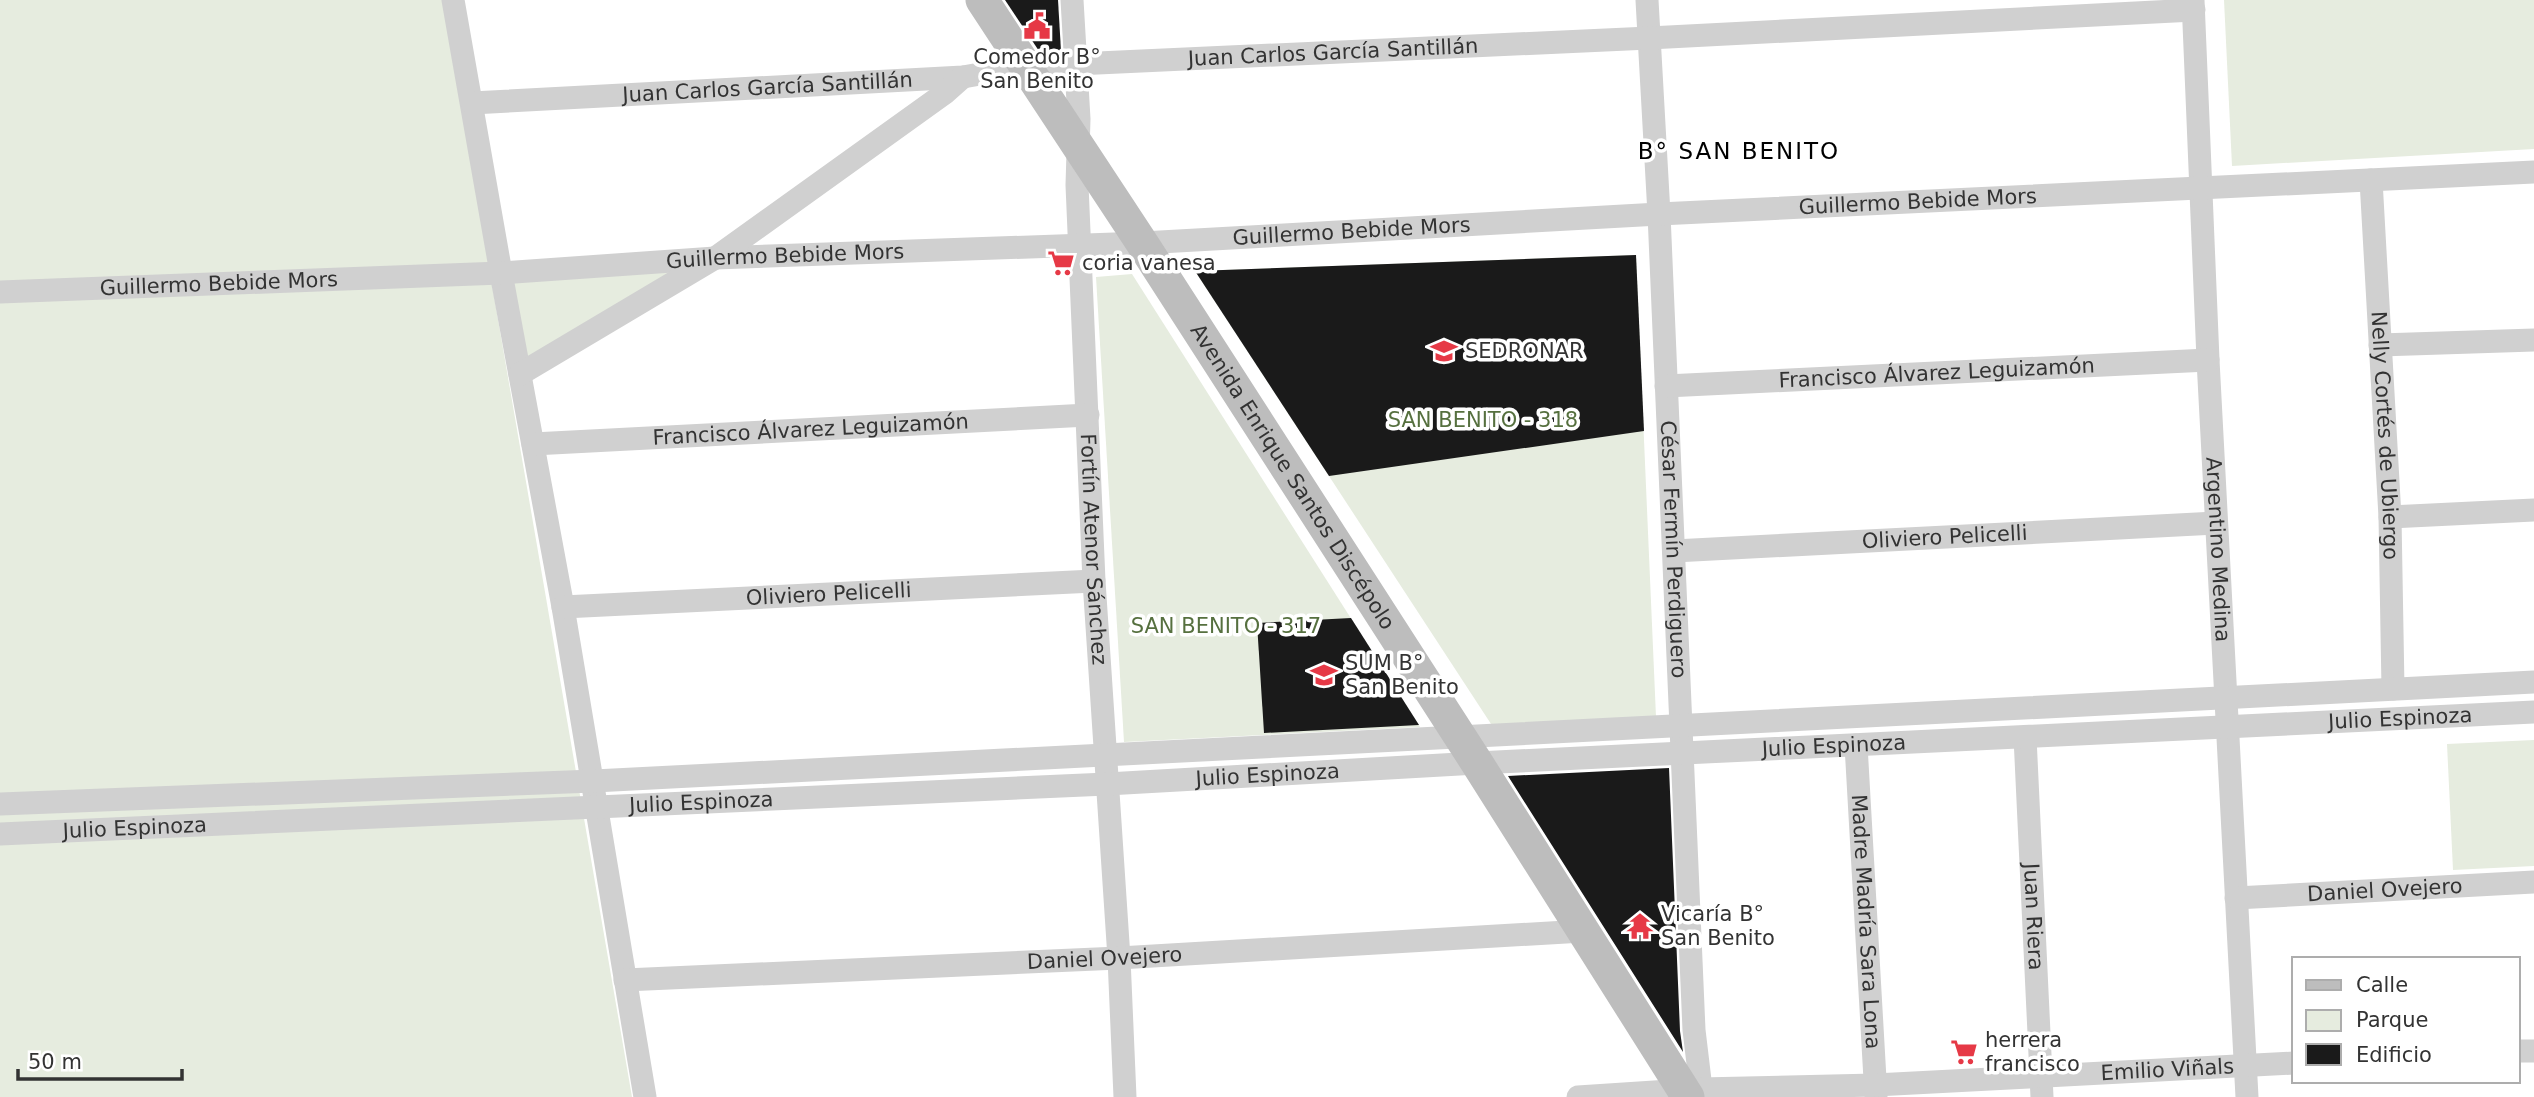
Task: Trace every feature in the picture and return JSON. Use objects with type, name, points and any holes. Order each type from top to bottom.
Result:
[{"type":"main road","name":"Avenida Enrique Santos Discépolo","points":[[982,0],[1142,243],[1583,931],[1694,1094]]},
{"type":"street","points":[[453,0],[594,781],[645,1097]]},
{"type":"street","name":"Fortín Atenor Sánchez","points":[[1072,0],[1094,581],[1119,958],[1125,1097]]},
{"type":"street","name":"César Fermín Perdiguero","points":[[1647,0],[1684,753],[1694,1094]]},
{"type":"street","name":"Juan Carlos García Santillán","points":[[472,103],[963,77],[1025,66],[1649,38],[2193,5]]},
{"type":"street","name":"Argentino Medina","points":[[2193,5],[2216,523],[2247,1097]]},
{"type":"street","points":[[520,374],[715,258],[945,93],[963,77]]},
{"type":"street","name":"Guillermo Bebide Mors","points":[[0,292],[501,273],[715,258],[1080,246],[1659,214],[2534,172]]},
{"type":"street","name":"Nelly Cortés de Ubiergo","points":[[2371,180],[2389,517],[2393,690]]},
{"type":"street","points":[[2380,345],[2534,340]]},
{"type":"street","name":"Francisco Álvarez Leguizamón","points":[[1666,386],[2208,360]]},
{"type":"street","name":"Francisco Álvarez Leguizamón","points":[[533,444],[1088,415]]},
{"type":"street","points":[[2389,517],[2534,510]]},
{"type":"street","name":"Oliviero Pelicelli","points":[[1674,551],[2216,523]]},
{"type":"street","name":"Oliviero Pelicelli","points":[[563,607],[1094,581]]},
{"type":"street","name":"Julio Espinoza","points":[[0,835],[1107,784],[1469,750],[1682,724],[2534,682]]},
{"type":"street","name":"Julio Espinoza","points":[[0,804],[594,781],[1105,755],[1469,750],[1684,753],[2534,712]]},
{"type":"street","name":"Juan Riera","points":[[2025,737],[2042,1086]]},
{"type":"street","name":"Madre Madría Sara Lona","points":[[1856,745],[1876,1091]]},
{"type":"street","name":"Daniel Ovejero","points":[[2236,898],[2534,882]]},
{"type":"street","name":"Daniel Ovejero","points":[[625,980],[1119,958],[1583,931]]},
{"type":"street","name":"Emilio Viñals","points":[[1578,1097],[2042,1086],[2292,1063]]},
{"type":"green space","points":[[0,0],[443,0],[632,1097],[0,1097]]},
{"type":"green space","points":[[2224,0],[2534,0],[2534,149],[2232,166]]},
{"type":"green space","name":"SAN BENITO - 318","points":[[1636,255],[1656,717],[1493,727],[1195,271]]},
{"type":"green space","points":[[691,266],[526,367],[508,278]]},
{"type":"green space","name":"SAN BENITO - 317","points":[[1132,274],[1420,727],[1124,742],[1096,277]]},
{"type":"green space","points":[[2534,740],[2534,866],[2453,870],[2447,744]]},
{"type":"building","name":"Comedor B° San Benito","points":[[1005,0],[1058,0],[1061,51],[1039,51]]},
{"type":"building","name":"SEDRONAR","points":[[1636,255],[1644,431],[1329,476],[1195,271]]},
{"type":"building","name":"SUM B° San Benito","points":[[1351,618],[1419,725],[1264,733],[1257,623]]},
{"type":"building","name":"Vicaría B° San Benito","points":[[1669,768],[1680,1031],[1683,1052],[1508,776]]},
{"type":"place","name":"Comedor B° San Benito","points":[[1037,26]]},
{"type":"place","name":"coria vanesa","points":[[1061,263]]},
{"type":"place","name":"SEDRONAR","points":[[1444,351]]},
{"type":"place","name":"SUM B° San Benito","points":[[1324,675]]},
{"type":"place","name":"Vicaría B° San Benito","points":[[1640,926]]},
{"type":"place","name":"herrera francisco","points":[[1964,1052]]},
{"type":"district","name":"B° SAN BENITO","points":[[1739,151]]}]
